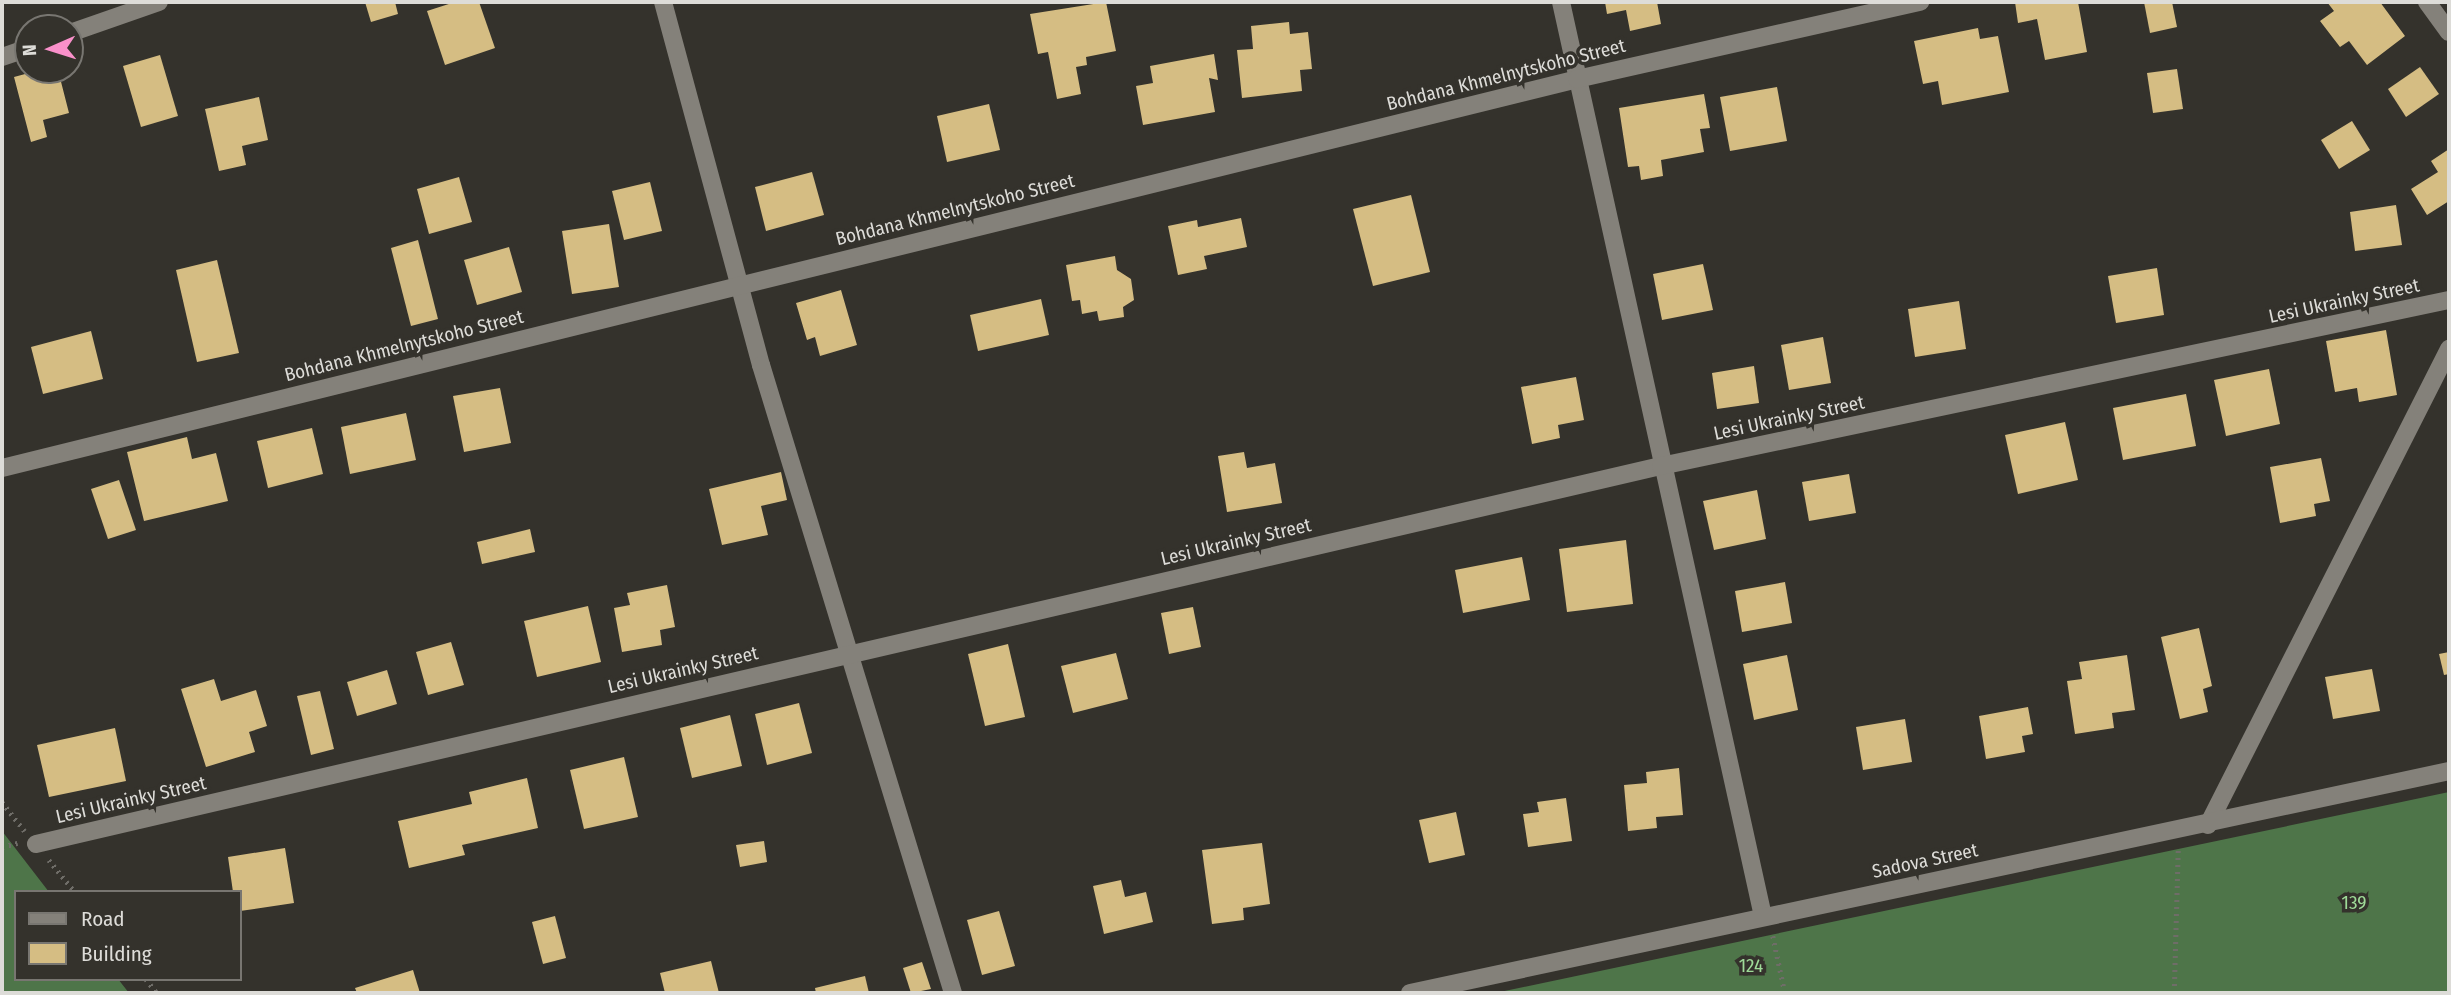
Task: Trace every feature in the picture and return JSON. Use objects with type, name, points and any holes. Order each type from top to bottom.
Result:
[{"type":"street","points":[[84,28],[159,2]]},
{"type":"street","points":[[663,2],[739,284],[847,653],[953,993]]},
{"type":"street","points":[[1560,2],[1763,916]]},
{"type":"street","name":"Bohdana Khmelnytskoho Street","points":[[2,468],[1577,79],[1920,2]]},
{"type":"street","points":[[2427,2],[2449,32]]},
{"type":"street","name":"Lesi Ukrainky Street","points":[[36,844],[847,653],[1661,466],[2449,300]]},
{"type":"street","points":[[2208,825],[2449,349]]},
{"type":"street","name":"Sadova Street","points":[[1410,993],[1763,916],[2208,825],[2449,771]]},
{"type":"path","points":[[2,802],[73,890]]},
{"type":"path","points":[[2174,993],[2179,830]]},
{"type":"path","points":[[1763,916],[1773,935],[1785,993]]},
{"type":"green space","name":"139","points":[[2449,792],[2449,993],[1495,993],[2183,848]]},
{"type":"green space","points":[[2,831],[47,890],[14,890],[14,981],[120,981],[129,993],[2,993]]},
{"type":"building","points":[[365,2],[395,2],[398,14],[371,22]]},
{"type":"building","points":[[455,2],[479,2],[495,48],[445,65],[427,11]]},
{"type":"building","points":[[1106,2],[1116,51],[1086,57],[1087,65],[1076,67],[1081,94],[1057,99],[1048,52],[1038,54],[1030,14]]},
{"type":"building","points":[[1605,2],[1657,2],[1661,24],[1630,31],[1626,10],[1607,14]]},
{"type":"building","points":[[2015,2],[2078,2],[2087,52],[2045,60],[2037,19],[2018,23]]},
{"type":"building","points":[[2144,2],[2172,2],[2177,27],[2150,33]]},
{"type":"building","points":[[2327,2],[2380,2],[2405,36],[2367,65],[2349,41],[2340,47],[2320,21],[2334,11]]},
{"type":"building","points":[[1289,22],[1290,34],[1308,32],[1312,69],[1300,70],[1302,91],[1242,98],[1237,50],[1253,49],[1251,26]]},
{"type":"building","points":[[1978,28],[1980,39],[1998,36],[2009,92],[1942,105],[1938,81],[1923,84],[1914,41]]},
{"type":"building","points":[[1214,54],[1218,80],[1209,78],[1215,112],[1143,125],[1136,86],[1153,83],[1150,66]]},
{"type":"building","points":[[160,55],[178,116],[141,127],[123,66]]},
{"type":"building","points":[[2420,67],[2439,94],[2406,117],[2388,89]]},
{"type":"building","points":[[2177,69],[2183,109],[2153,113],[2147,73]]},
{"type":"building","points":[[16,84],[62,84],[69,113],[43,120],[47,137],[31,142]]},
{"type":"building","points":[[1777,87],[1787,141],[1730,151],[1720,97]]},
{"type":"building","points":[[1704,94],[1710,128],[1700,129],[1704,152],[1661,160],[1663,176],[1641,180],[1639,166],[1628,167],[1619,108]]},
{"type":"building","points":[[259,97],[268,140],[242,146],[246,165],[219,171],[205,109]]},
{"type":"building","points":[[989,104],[1000,150],[947,162],[937,116]]},
{"type":"building","points":[[2352,121],[2370,150],[2339,169],[2321,140]]},
{"type":"building","points":[[2449,149],[2449,201],[2427,215],[2411,189],[2438,172],[2431,161]]},
{"type":"building","points":[[812,172],[824,215],[766,231],[755,187]]},
{"type":"building","points":[[459,177],[472,222],[429,234],[417,189]]},
{"type":"building","points":[[650,182],[662,231],[624,240],[612,191]]},
{"type":"building","points":[[1411,195],[1430,272],[1373,286],[1353,209]]},
{"type":"building","points":[[2396,205],[2402,245],[2355,251],[2350,212]]},
{"type":"building","points":[[1241,218],[1247,247],[1204,256],[1207,269],[1178,275],[1168,226],[1197,220],[1198,227]]},
{"type":"building","points":[[609,224],[619,287],[572,294],[562,231]]},
{"type":"building","points":[[418,240],[438,319],[411,326],[391,248]]},
{"type":"building","points":[[509,247],[522,292],[477,305],[464,260]]},
{"type":"building","points":[[1115,256],[1117,270],[1131,279],[1134,300],[1123,307],[1124,317],[1099,321],[1097,311],[1082,314],[1080,300],[1072,301],[1066,265]]},
{"type":"building","points":[[217,260],[239,353],[197,362],[176,270]]},
{"type":"building","points":[[1703,264],[1713,310],[1662,320],[1653,274]]},
{"type":"building","points":[[2157,268],[2164,315],[2116,323],[2108,276]]},
{"type":"building","points":[[841,290],[857,345],[820,356],[815,337],[807,340],[796,303]]},
{"type":"building","points":[[1041,299],[1049,335],[978,351],[970,315]]},
{"type":"building","points":[[1959,301],[1966,349],[1915,357],[1908,309]]},
{"type":"building","points":[[2386,330],[2397,395],[2359,402],[2357,388],[2335,392],[2326,341]]},
{"type":"building","points":[[91,331],[103,379],[43,394],[31,347]]},
{"type":"building","points":[[1823,337],[1831,383],[1789,390],[1781,345]]},
{"type":"building","points":[[1754,366],[1759,403],[1717,409],[1712,373]]},
{"type":"building","points":[[2269,369],[2280,424],[2226,436],[2214,380]]},
{"type":"building","points":[[1576,377],[1584,420],[1558,425],[1560,438],[1532,444],[1521,387]]},
{"type":"building","points":[[500,388],[511,443],[464,452],[453,396]]},
{"type":"building","points":[[2186,394],[2196,446],[2123,460],[2113,408]]},
{"type":"building","points":[[406,413],[416,460],[350,474],[341,427]]},
{"type":"building","points":[[2065,422],[2078,480],[2018,494],[2005,435]]},
{"type":"building","points":[[312,428],[323,474],[268,488],[257,441]]},
{"type":"building","points":[[187,437],[192,459],[216,453],[228,501],[144,521],[127,452]]},
{"type":"building","points":[[1244,452],[1247,468],[1275,463],[1282,503],[1227,512],[1218,456]]},
{"type":"building","points":[[2321,458],[2330,501],[2314,504],[2316,516],[2280,523],[2270,467]]},
{"type":"building","points":[[781,472],[787,500],[761,506],[768,535],[722,545],[709,489]]},
{"type":"building","points":[[1849,474],[1856,513],[1809,521],[1802,482]]},
{"type":"building","points":[[119,480],[136,530],[108,539],[91,489]]},
{"type":"building","points":[[1757,490],[1766,539],[1714,550],[1703,501]]},
{"type":"building","points":[[530,529],[535,552],[482,564],[477,542]]},
{"type":"building","points":[[1626,540],[1633,604],[1567,612],[1559,549]]},
{"type":"building","points":[[1522,557],[1530,600],[1463,613],[1455,570]]},
{"type":"building","points":[[1785,582],[1792,623],[1742,632],[1735,591]]},
{"type":"building","points":[[667,585],[675,627],[660,630],[662,645],[622,652],[614,608],[630,605],[627,593]]},
{"type":"building","points":[[588,606],[601,662],[537,677],[524,621]]},
{"type":"building","points":[[1193,607],[1201,647],[1169,654],[1161,613]]},
{"type":"building","points":[[2199,628],[2212,686],[2203,689],[2208,712],[2180,719],[2161,637]]},
{"type":"building","points":[[451,642],[464,685],[428,695],[416,652]]},
{"type":"building","points":[[1008,644],[1025,717],[985,726],[968,654]]},
{"type":"building","points":[[2449,652],[2449,674],[2444,675],[2439,654]]},
{"type":"building","points":[[1116,653],[1128,699],[1073,713],[1061,666]]},
{"type":"building","points":[[1787,655],[1798,710],[1754,720],[1743,664]]},
{"type":"building","points":[[2127,655],[2135,710],[2112,713],[2114,728],[2075,734],[2067,681],[2082,679],[2079,662]]},
{"type":"building","points":[[2372,669],[2380,711],[2333,719],[2325,677]]},
{"type":"building","points":[[387,670],[397,704],[357,716],[347,682]]},
{"type":"building","points":[[214,679],[221,701],[256,690],[267,726],[249,732],[255,752],[206,767],[181,689]]},
{"type":"building","points":[[320,691],[334,749],[311,755],[297,696]]},
{"type":"building","points":[[799,703],[812,753],[767,765],[755,714]]},
{"type":"building","points":[[2028,707],[2033,734],[2022,736],[2025,752],[1986,759],[1979,716]]},
{"type":"building","points":[[730,715],[742,766],[692,778],[680,728]]},
{"type":"building","points":[[1905,719],[1912,762],[1863,770],[1856,727]]},
{"type":"building","points":[[115,728],[126,781],[49,797],[37,745]]},
{"type":"building","points":[[624,757],[638,817],[584,829],[570,770]]},
{"type":"building","points":[[1679,768],[1683,815],[1656,817],[1657,828],[1628,831],[1624,785],[1647,783],[1646,772]]},
{"type":"building","points":[[527,778],[538,828],[462,845],[465,855],[409,868],[398,821],[472,804],[469,792]]},
{"type":"building","points":[[1566,798],[1572,841],[1528,847],[1523,814],[1539,812],[1537,802]]},
{"type":"building","points":[[1456,812],[1465,855],[1429,863],[1419,820]]},
{"type":"building","points":[[764,841],[767,862],[740,867],[736,845]]},
{"type":"building","points":[[1262,843],[1270,904],[1243,908],[1244,920],[1212,924],[1202,850]]},
{"type":"building","points":[[285,848],[294,903],[242,911],[242,890],[233,890],[228,857]]},
{"type":"building","points":[[1121,880],[1125,897],[1146,892],[1153,922],[1104,934],[1093,886]]},
{"type":"building","points":[[999,911],[1015,966],[982,975],[967,920]]},
{"type":"building","points":[[555,916],[566,958],[543,964],[532,922]]},
{"type":"building","points":[[711,961],[719,993],[665,993],[660,973]]},
{"type":"building","points":[[922,962],[931,989],[911,993],[903,968]]},
{"type":"building","points":[[413,970],[420,993],[357,993],[355,988]]},
{"type":"building","points":[[865,976],[869,993],[816,993],[815,988]]},
{"type":"park label","name":"124","points":[[1751,966]]}]
